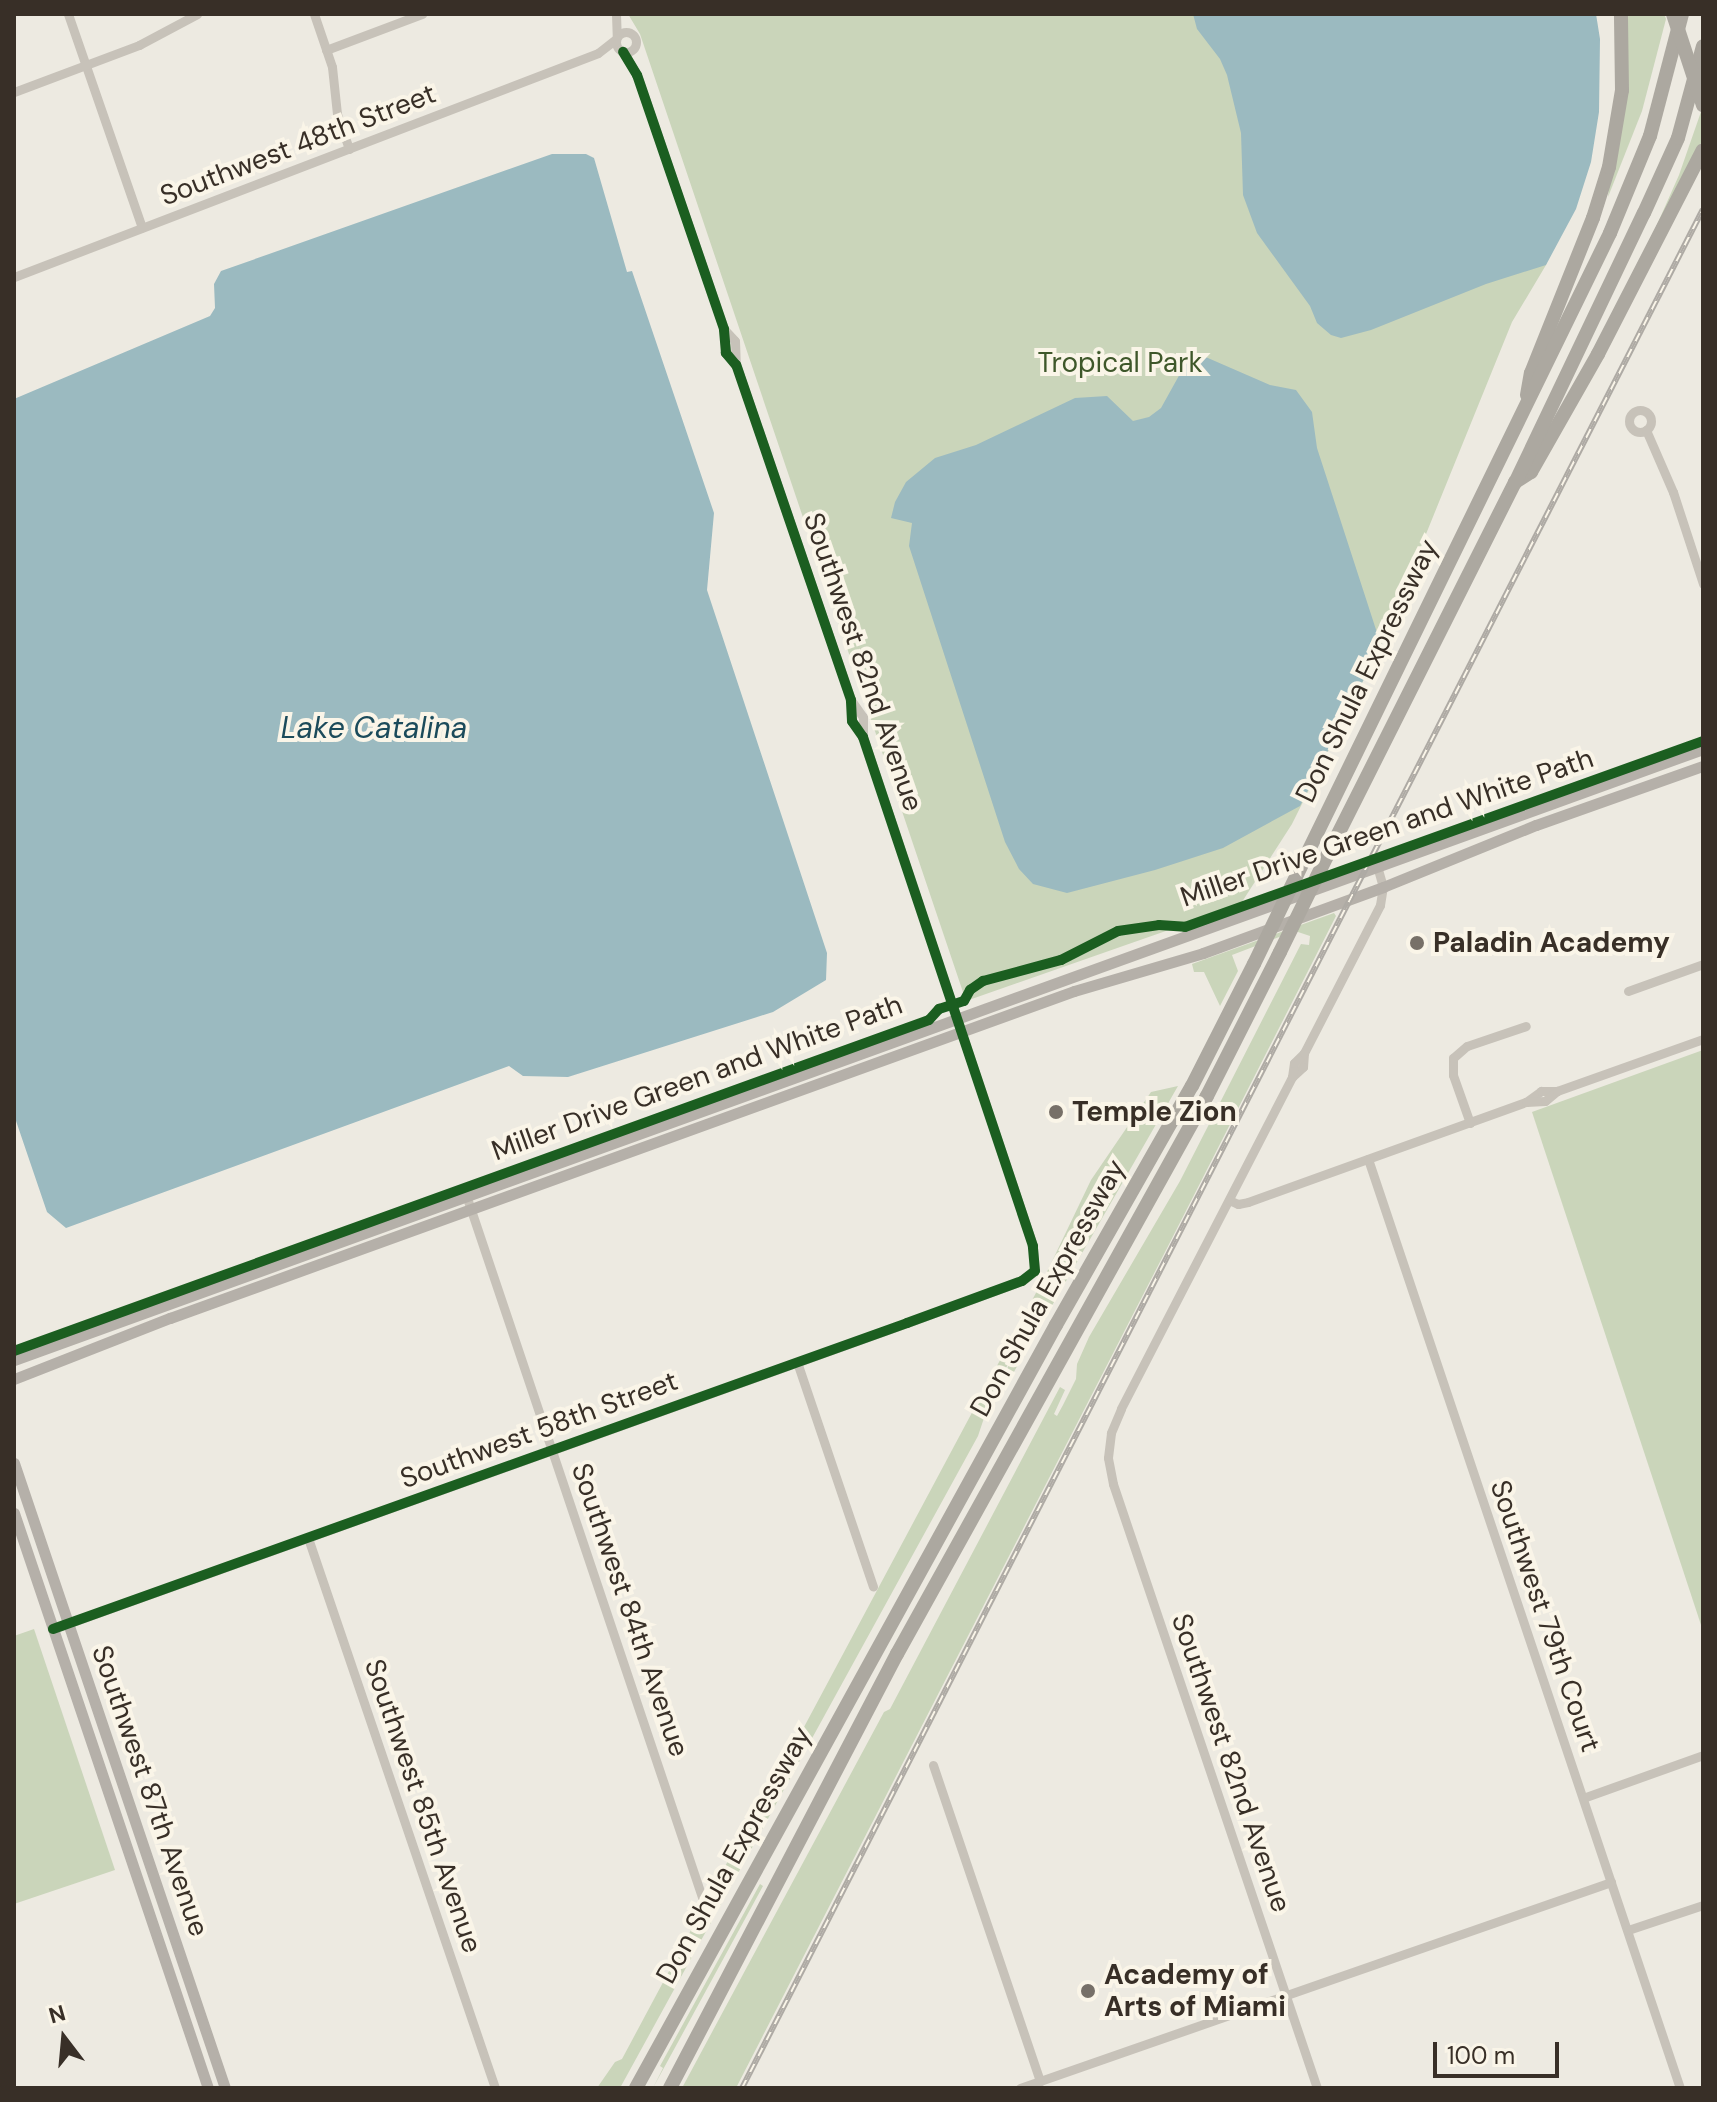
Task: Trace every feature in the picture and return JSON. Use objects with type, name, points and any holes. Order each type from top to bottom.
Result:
[{"type":"highway","points":[[1525,407],[1531,373],[1593,218],[1609,167],[1622,90],[1621,14]]},
{"type":"highway","points":[[1673,14],[1703,105]]},
{"type":"highway","name":"Don Shula Expressway","points":[[636,2088],[1041,1352],[1192,1086],[1254,964],[1574,311],[1642,158],[1661,101],[1682,14]]},
{"type":"highway","name":"Don Shula Expressway","points":[[670,2088],[897,1654],[1207,1096],[1280,952],[1515,483],[1678,138],[1703,46]]},
{"type":"highway","points":[[1515,483],[1531,472],[1598,354],[1703,150]]},
{"type":"main road","points":[[14,1360],[1703,749]]},
{"type":"main road","points":[[14,1379],[270,1282],[1074,991],[1203,953],[1383,887],[1536,825],[1703,766]]},
{"type":"main road","points":[[728,1101],[733,1115]]},
{"type":"main road","points":[[265,1268],[270,1282]]},
{"type":"main road","name":"Southwest 87th Avenue","points":[[14,1463],[225,2088]]},
{"type":"main road","name":"Southwest 87th Avenue","points":[[14,1513],[207,2084]]},
{"type":"main road","points":[[95,1752],[110,1747]]},
{"type":"main road","points":[[123,1834],[138,1829]]},
{"type":"main road","points":[[135,1872],[150,1867]]},
{"type":"main road","points":[[161,1946],[176,1942]]},
{"type":"main road","points":[[207,2084],[221,2075]]},
{"type":"street","points":[[68,14],[142,228]]},
{"type":"street","points":[[14,92],[151,40],[197,14]]},
{"type":"street","points":[[314,14],[333,75],[337,114],[349,149]]},
{"type":"street","points":[[326,50],[422,14]]},
{"type":"street","points":[[617,16],[636,39],[636,47],[622,52],[616,38],[617,16]]},
{"type":"street","points":[[616,38],[625,32],[631,33]]},
{"type":"street","name":"Southwest 48th Street","points":[[598,53],[616,38]]},
{"type":"street","name":"Southwest 82nd Avenue","points":[[636,47],[637,75]]},
{"type":"street","name":"Southwest 48th Street","points":[[14,277],[598,53],[622,52]]},
{"type":"street","name":"Southwest 82nd Avenue","points":[[622,52],[637,75],[724,329],[735,341],[736,365],[851,700],[852,721],[863,737],[1035,1250],[1036,1269]]},
{"type":"street","points":[[1646,430],[1673,492],[1703,584]]},
{"type":"street","points":[[1377,866],[1383,887],[1380,905],[1304,1053],[1294,1063],[1292,1077],[1229,1200],[1243,1204],[1526,1102],[1541,1091],[1557,1091],[1703,1039]]},
{"type":"street","points":[[1628,991],[1703,964]]},
{"type":"street","points":[[1470,1123],[1452,1072],[1453,1058],[1467,1046],[1526,1026]]},
{"type":"street","name":"Southwest 79th Court","points":[[1368,1159],[1680,2088]]},
{"type":"street","name":"Southwest 84th Avenue","points":[[466,1195],[704,1903]]},
{"type":"street","name":"Southwest 82nd Avenue","points":[[1229,1200],[1117,1417],[1108,1452],[1113,1484],[1317,2088]]},
{"type":"street","name":"Southwest 58th Street","points":[[53,1629],[1022,1281],[1036,1269]]},
{"type":"street","points":[[797,1362],[873,1586]]},
{"type":"street","name":"Southwest 85th Avenue","points":[[308,1538],[495,2088]]},
{"type":"street","points":[[1583,1798],[1703,1755]]},
{"type":"street","points":[[933,1765],[1040,2081]]},
{"type":"street","points":[[1020,2088],[1611,1882]]},
{"type":"street","points":[[1628,1930],[1703,1905]]},
{"type":"green space","name":"Tropical Park","points":[[628,14],[1594,14],[1546,265],[1512,322],[1381,645],[1292,824],[1240,905],[966,1001],[640,34]]},
{"type":"green space","points":[[1626,14],[1664,14],[1666,19],[1642,111],[1608,197]]},
{"type":"green space","points":[[1703,106],[1703,139],[1648,245],[1679,175]]},
{"type":"green space","points":[[1334,913],[1336,916],[1164,1254],[736,2088],[682,2088],[884,1712],[890,1709],[1060,1387],[1065,1390],[1054,1414],[1057,1416],[1063,1405],[1076,1379],[1077,1364],[1089,1337],[1180,1181],[1301,944],[1309,945],[1310,936],[1295,931],[1232,955],[1238,971],[1220,1006],[1204,972],[1194,972],[1192,964]]},
{"type":"green space","points":[[1703,1050],[1703,1631],[1532,1112]]},
{"type":"green space","points":[[1178,1086],[1011,1377],[1005,1374],[1010,1362],[996,1382],[978,1436],[620,2088],[597,2088],[615,2062],[622,2059],[752,1816],[757,1815],[1045,1276],[1091,1180],[1151,1092]]},
{"type":"green space","points":[[34,1629],[115,1870],[14,1904],[14,1636]]},
{"type":"green space","points":[[760,1884],[763,1886],[653,2088],[663,2068],[660,2066]]},
{"type":"water","points":[[1193,14],[1596,14],[1600,39],[1599,112],[1591,162],[1576,209],[1546,265],[1486,284],[1371,330],[1341,338],[1331,335],[1317,323],[1310,306],[1257,233],[1243,195],[1241,133],[1227,75],[1220,59],[1197,29]]},
{"type":"water","name":"Lake Catalina","points":[[552,154],[586,154],[594,158],[627,272],[632,271],[714,513],[707,590],[827,953],[826,980],[773,1012],[568,1077],[523,1076],[509,1066],[66,1228],[47,1212],[14,1115],[14,399],[210,316],[215,308],[214,284],[221,271]]},
{"type":"water","points":[[1201,355],[1270,385],[1296,390],[1312,412],[1317,448],[1381,645],[1300,806],[1223,848],[1155,870],[1067,893],[1033,884],[1019,869],[1005,842],[909,546],[912,523],[891,518],[895,502],[906,482],[935,458],[976,445],[1075,398],[1107,396],[1133,421],[1149,417],[1161,408],[1186,363]]},
{"type":"railway","points":[[742,2088],[1703,209]]},
{"type":"cycle path","points":[[53,1629],[907,1323],[1022,1281],[1035,1271],[1033,1246],[863,737],[852,721],[851,700],[736,365],[726,353],[724,329],[637,75],[623,52]]},
{"type":"cycle path","name":"Miller Drive Green and White Path","points":[[14,1351],[929,1020],[939,1009],[964,1001],[970,990],[983,981],[1061,960],[1118,931],[1159,925],[1185,927],[1703,741]]},
{"type":"place","name":"Paladin Academy","points":[[1417,943]]},
{"type":"place","name":"Temple Zion","points":[[1056,1112]]},
{"type":"place","name":"Academy of Arts of Miami","points":[[1088,1991]]}]
